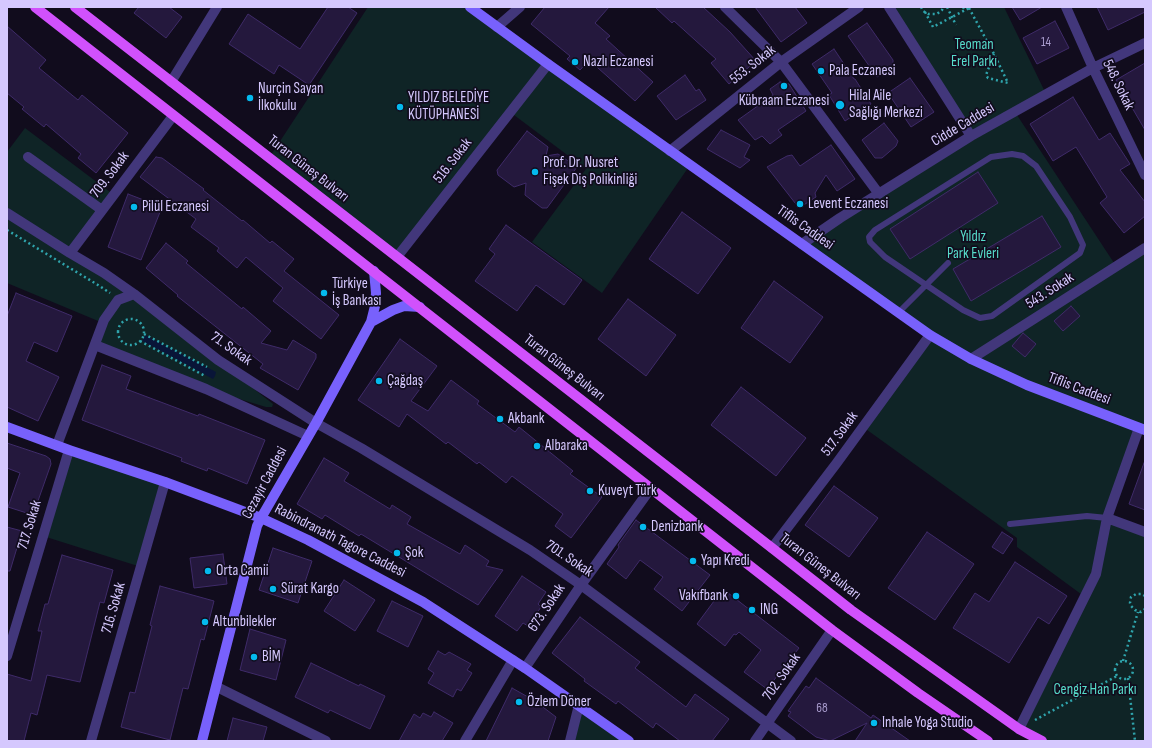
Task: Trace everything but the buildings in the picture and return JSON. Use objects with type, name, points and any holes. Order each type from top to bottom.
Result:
[{"type":"main road","points":[[36,7],[173,116],[374,271],[832,630],[918,693],[988,741]]},
{"type":"main road","name":"Turan Güneş Bulvarı","points":[[75,7],[851,610],[1019,729],[1042,741]]},
{"type":"street","points":[[171,82],[217,7]]},
{"type":"street","name":"Tiflis Caddesi","points":[[470,7],[930,336],[971,359],[1027,385],[1142,429]]},
{"type":"street","points":[[497,27],[520,7]]},
{"type":"street","points":[[725,7],[781,62],[879,194]]},
{"type":"street","name":"553. Sokak","points":[[670,151],[781,62],[859,7]]},
{"type":"street","points":[[889,7],[971,136]]},
{"type":"street","name":"548. Sokak","points":[[1066,7],[1093,68],[1145,175]]},
{"type":"street","name":"Cidde Caddesi","points":[[802,244],[971,136],[1093,68],[1145,43]]},
{"type":"street","name":"516. Sokak","points":[[397,256],[548,64]]},
{"type":"street","name":"709. Sokak","points":[[70,253],[173,116]]},
{"type":"street","points":[[28,157],[102,210]]},
{"type":"street","name":"71. Sokak","points":[[7,213],[104,273],[134,294],[218,360],[316,423]]},
{"type":"street","name":"543. Sokak","points":[[971,359],[1145,248]]},
{"type":"street","name":"Cezayir Caddesi","points":[[202,741],[261,518],[316,423],[371,322],[375,306],[376,293],[374,271]]},
{"type":"street","points":[[57,445],[104,320],[118,300],[134,294]]},
{"type":"street","points":[[371,322],[404,306],[420,307]]},
{"type":"street","name":"517. Sokak","points":[[772,548],[930,336]]},
{"type":"street","points":[[95,345],[206,389],[308,436]]},
{"type":"street","name":"701. Sokak","points":[[316,423],[361,448],[523,546],[581,585],[791,741]]},
{"type":"street","name":"Rabindranath Tagore Caddesi","points":[[7,427],[69,450],[165,482],[261,518],[308,540],[416,598],[525,668],[629,741]]},
{"type":"street","points":[[1019,729],[1096,574],[1107,518],[1142,429]]},
{"type":"street","name":"717. Sokak","points":[[7,656],[69,450]]},
{"type":"street","name":"716. Sokak","points":[[91,741],[165,482]]},
{"type":"street","name":"673. Sokak","points":[[525,668],[581,585],[651,488]]},
{"type":"street","points":[[1107,518],[1145,532]]},
{"type":"street","name":"702. Sokak","points":[[755,741],[832,630]]},
{"type":"street","points":[[465,741],[513,660]]},
{"type":"street","points":[[217,687],[326,741]]},
{"type":"street","points":[[570,741],[579,705]]},
{"type":"lane","points":[[1012,154],[1023,156],[1036,166],[1070,217],[1083,245],[1080,254],[992,316],[980,318],[963,310],[925,284],[885,257],[870,242],[868,237],[874,230],[991,157],[1012,154]]},
{"type":"lane","points":[[898,312],[948,263]]},
{"type":"lane","points":[[1010,524],[1087,516],[1107,518]]},
{"type":"path","points":[[921,7],[928,14],[937,14],[943,7]]},
{"type":"path","points":[[947,7],[956,25]]},
{"type":"path","points":[[963,7],[965,11]]},
{"type":"path","points":[[926,12],[932,27],[970,8],[994,54],[1008,83],[988,78],[986,75],[994,54]]},
{"type":"path","points":[[7,230],[98,285],[118,300]]},
{"type":"path","points":[[132,318],[140,322],[144,329],[144,334],[140,341],[133,345],[124,343],[118,336],[118,328],[124,321],[132,318]]},
{"type":"path","points":[[144,334],[210,369]]},
{"type":"path","points":[[140,341],[207,377]]},
{"type":"path","points":[[1138,612],[1131,606],[1132,597],[1139,593],[1145,596]]},
{"type":"path","points":[[1138,612],[1145,609]]},
{"type":"path","points":[[1124,661],[1129,663],[1132,667],[1132,673],[1128,678],[1122,679],[1117,676],[1114,670],[1116,665],[1124,661],[1138,612]]},
{"type":"path","points":[[1019,729],[1117,676]]},
{"type":"path","points":[[1128,678],[1135,741]]},
{"type":"green space","points":[[368,7],[470,7],[690,165],[602,293],[532,242],[586,169],[510,112],[397,257],[269,158]]},
{"type":"green space","points":[[889,7],[1004,7],[1046,94],[1015,112],[1116,266],[1145,248],[1145,430],[1139,428],[1107,518],[1145,532],[1145,741],[1040,741],[1019,729],[1085,597],[1017,547],[1017,538],[863,427],[930,335],[802,244],[971,136]]},
{"type":"green space","points":[[25,128],[114,195],[70,253],[134,294],[273,404],[272,407],[266,407],[206,389],[95,345],[103,323],[7,283],[7,152]]},
{"type":"green space","points":[[69,449],[165,482],[141,567],[43,536]]},
{"type":"green space","points":[[579,705],[629,741],[570,741]]},
{"type":"water","points":[[145,335],[216,372],[215,376],[213,379],[142,341]]},
{"type":"place","name":"Nazlı Eczanesi","points":[[575,62]]},
{"type":"place","name":"Pala Eczanesi","points":[[821,71]]},
{"type":"place","name":"Kübraam Eczanesi","points":[[784,86]]},
{"type":"place","name":"Nurçin Sayan İlkokulu","points":[[250,98]]},
{"type":"place","name":"Hilal Aile Sağlığı Merkezi","points":[[840,105]]},
{"type":"place","name":"YILDIZ BELEDİYE KÜTÜPHANESİ","points":[[400,107]]},
{"type":"place","name":"Prof. Dr. Nusret Fişek Diş Polikinliği","points":[[535,172]]},
{"type":"place","name":"Levent Eczanesi","points":[[800,204]]},
{"type":"place","name":"Pilül Eczanesi","points":[[134,207]]},
{"type":"place","name":"Türkiye İş Bankası","points":[[324,293]]},
{"type":"place","name":"Çağdaş","points":[[379,381]]},
{"type":"place","name":"Akbank","points":[[500,419]]},
{"type":"place","name":"Albaraka","points":[[537,446]]},
{"type":"place","name":"Kuveyt Türk","points":[[590,491]]},
{"type":"place","name":"Denizbank","points":[[643,527]]},
{"type":"place","name":"Şok","points":[[397,553]]},
{"type":"place","name":"Yapı Kredi","points":[[693,561]]},
{"type":"place","name":"Orta Camii","points":[[208,571]]},
{"type":"place","name":"Sürat Kargo","points":[[273,589]]},
{"type":"place","name":"Vakıfbank","points":[[736,596]]},
{"type":"place","name":"ING","points":[[752,610]]},
{"type":"place","name":"Altunbilekler","points":[[205,622]]},
{"type":"place","name":"BİM","points":[[254,657]]},
{"type":"place","name":"Özlem Döner","points":[[519,702]]},
{"type":"place","name":"Inhale Yoga Studio","points":[[874,723]]},
{"type":"park label","name":"Teoman Erel Parkı","points":[[974,54]]},
{"type":"park label","name":"Yıldız Park Evleri","points":[[973,246]]},
{"type":"park label","name":"Cengiz Han Parkı","points":[[1095,690]]}]
